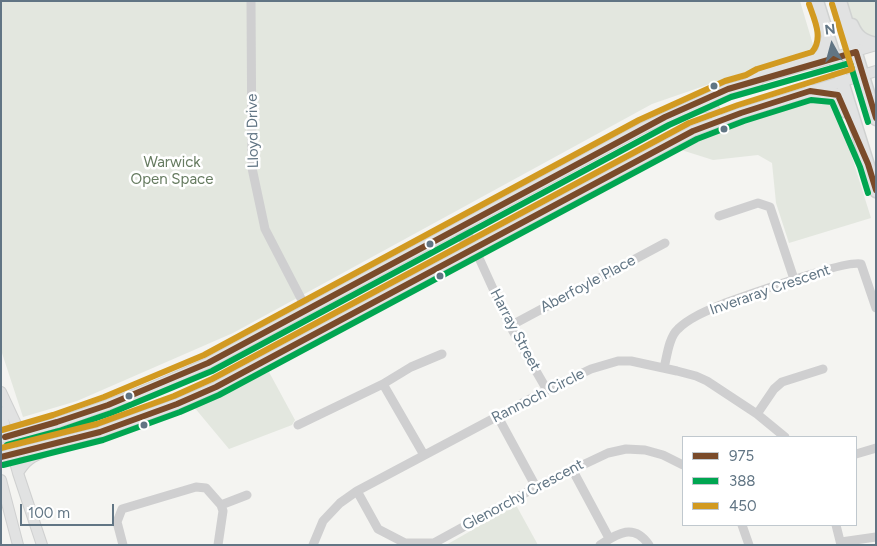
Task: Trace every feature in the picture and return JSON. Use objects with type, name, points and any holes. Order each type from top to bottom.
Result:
[{"type":"highway","points":[[817,1],[876,190]]},
{"type":"highway","points":[[840,1],[876,119]]},
{"type":"highway","points":[[844,1],[856,35],[876,44]]},
{"type":"highway","points":[[750,83],[759,77],[817,60],[824,52],[828,36]]},
{"type":"highway","points":[[870,98],[871,81],[876,78]]},
{"type":"highway","points":[[810,91],[838,95],[868,164]]},
{"type":"main road","points":[[4,437],[74,417],[172,380],[208,364],[665,117],[728,90],[856,52],[876,44]]},
{"type":"main road","points":[[1,457],[80,437],[136,420],[178,404],[216,387],[685,135],[810,91],[876,71]]},
{"type":"main road","points":[[665,117],[709,107],[716,111],[718,122]]},
{"type":"main road","points":[[1,392],[16,424],[24,432]]},
{"type":"main road","points":[[1,412],[4,437],[13,454],[42,545]]},
{"type":"main road","points":[[18,473],[25,462],[35,455],[62,446],[80,437]]},
{"type":"main road","points":[[1,480],[17,540]]},
{"type":"main road","points":[[1,495],[7,519],[17,540]]},
{"type":"street","name":"Lloyd Drive","points":[[251,1],[252,168],[265,229],[307,310]]},
{"type":"street","points":[[719,216],[758,203],[770,207],[794,279]]},
{"type":"street","name":"Harray Street","points":[[461,227],[510,326],[547,390]]},
{"type":"street","name":"Aberfoyle Place","points":[[510,326],[665,243]]},
{"type":"street","name":"Inveraray Crescent","points":[[664,368],[673,336],[686,323],[725,303],[794,279],[850,263],[860,264],[876,308]]},
{"type":"street","points":[[298,425],[383,384],[411,367],[442,354]]},
{"type":"street","name":"Rannoch Circle","points":[[313,545],[323,521],[340,503],[358,491],[547,390],[591,369],[618,361],[631,361],[664,368],[708,381],[757,414],[784,436]]},
{"type":"street","points":[[757,414],[774,389],[782,382],[823,369]]},
{"type":"street","points":[[383,384],[424,455]]},
{"type":"street","points":[[498,417],[536,487]]},
{"type":"street","points":[[857,454],[876,448]]},
{"type":"street","name":"Glenorchy Crescent","points":[[358,491],[378,529],[405,543],[434,543],[536,487],[598,456],[626,449],[655,452],[682,465]]},
{"type":"street","points":[[572,469],[609,538]]},
{"type":"street","points":[[123,545],[117,522],[122,509],[196,487],[206,488],[221,505],[223,511],[218,545]]},
{"type":"street","points":[[221,505],[247,495]]},
{"type":"street","points":[[742,526],[749,545]]},
{"type":"street","points":[[836,526],[841,543],[876,538]]},
{"type":"street","points":[[600,545],[609,538],[625,531],[641,535],[649,545]]},
{"type":"green space","name":"Warwick Open Space","points":[[1,1],[800,1],[814,48],[652,104],[233,333],[77,401],[23,417],[1,350]]},
{"type":"green space","points":[[847,1],[876,1],[876,36],[874,37],[855,29]]},
{"type":"green space","points":[[832,93],[871,218],[789,243],[776,203],[772,163],[758,155],[713,160],[675,148],[696,136]]},
{"type":"green space","points":[[269,372],[295,420],[292,425],[229,449],[194,407]]},
{"type":"green space","points":[[516,505],[538,545],[446,545]]},
{"type":"transit line","name":"450","points":[[2,430],[104,397],[204,355],[639,120],[725,81],[812,52],[816,47],[818,35],[809,4]]},
{"type":"transit line","name":"450","points":[[1,448],[97,424],[174,396],[212,379],[689,123],[738,105],[852,69],[832,4]]},
{"type":"transit line","name":"975","points":[[5,437],[108,405],[208,363],[665,117],[728,89],[856,52],[876,118]]},
{"type":"transit line","name":"388","points":[[7,445],[59,431],[111,413],[212,371],[669,125],[731,97],[850,63],[868,122]]},
{"type":"transit line","name":"975","points":[[1,457],[100,432],[177,404],[216,387],[693,131],[741,113],[810,91],[838,95],[868,164],[876,190]]},
{"type":"transit line","name":"388","points":[[3,465],[103,440],[180,412],[219,395],[697,139],[744,121],[811,100],[832,102],[860,167],[868,193]]}]
